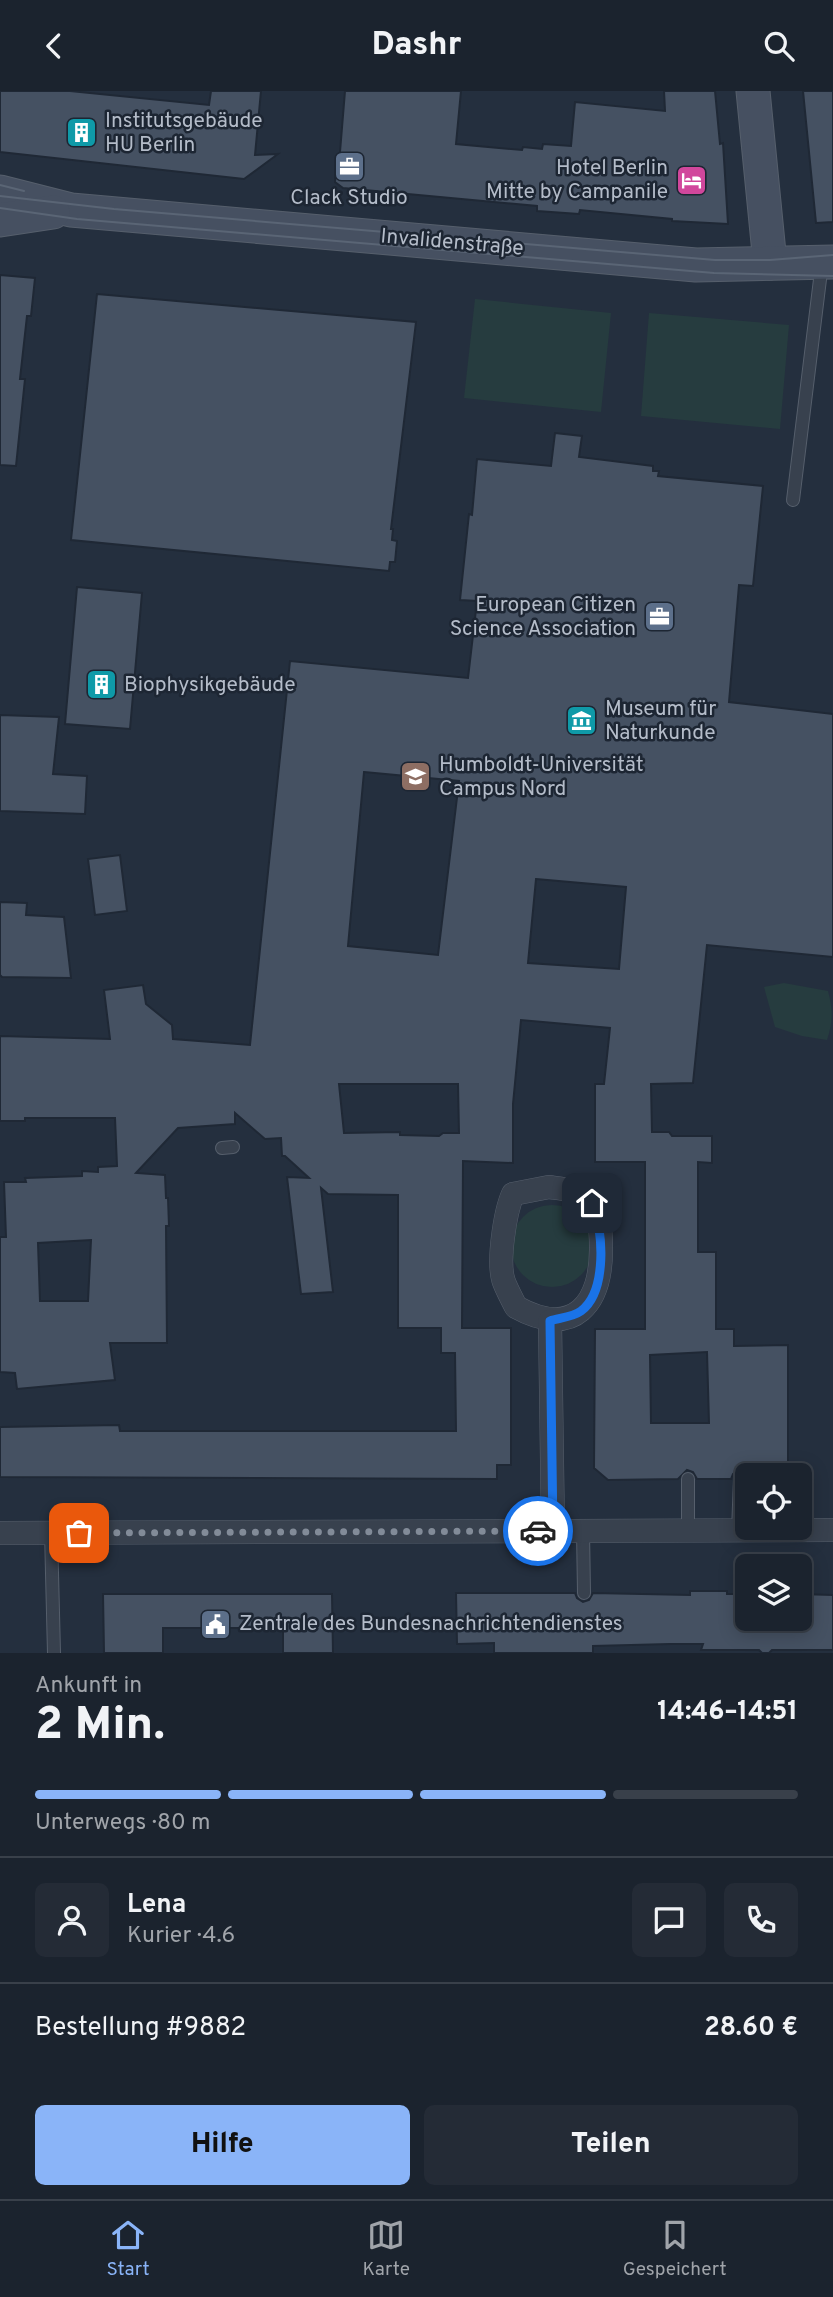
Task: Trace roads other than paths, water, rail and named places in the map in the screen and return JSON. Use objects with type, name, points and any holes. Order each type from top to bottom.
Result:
[{"type":"main road","points":[[753,91],[770,263]]},
{"type":"main road","name":"Invalidenstraße","points":[[0,192],[71,210],[696,265],[827,262]]},
{"type":"main road","name":"Invalidenstraße","points":[[0,220],[71,210]]},
{"type":"street","points":[[549,1187],[568,1189],[583,1195],[592,1203],[601,1231],[601,1255],[596,1286],[590,1302],[579,1313],[550,1321],[516,1307],[503,1279],[504,1226],[507,1207],[513,1194],[549,1187]]},
{"type":"street","points":[[550,1321],[553,1531]]},
{"type":"street","points":[[0,1533],[735,1531]]},
{"type":"street","points":[[812,1531],[833,1531]]},
{"type":"lane","points":[[793,500],[827,262]]},
{"type":"lane","points":[[688,1479],[688,1531]]},
{"type":"lane","points":[[583,1531],[584,1593]]},
{"type":"lane","points":[[51,1533],[54,1653]]},
{"type":"tram line","points":[[0,185],[24,191]]},
{"type":"tram line","points":[[0,196],[114,209],[715,260],[770,260],[833,255]]},
{"type":"tram line","points":[[0,208],[77,219],[714,273],[833,276]]},
{"type":"place","name":"Institutsgebäude HU Berlin","points":[[82,133]]},
{"type":"place","name":"Clack Studio","points":[[349,166]]},
{"type":"place","name":"Hotel Berlin Mitte by Campanile","points":[[691,180]]},
{"type":"place","name":"European Citizen Science Association","points":[[659,617]]},
{"type":"place","name":"Biophysikgebäude","points":[[101,685]]},
{"type":"place","name":"Museum für Naturkunde","points":[[582,721]]},
{"type":"place","name":"Humboldt-Universität Campus Nord","points":[[416,777]]},
{"type":"place","name":"Zentrale des Bundesnachrichtendienstes","points":[[216,1624]]}]
